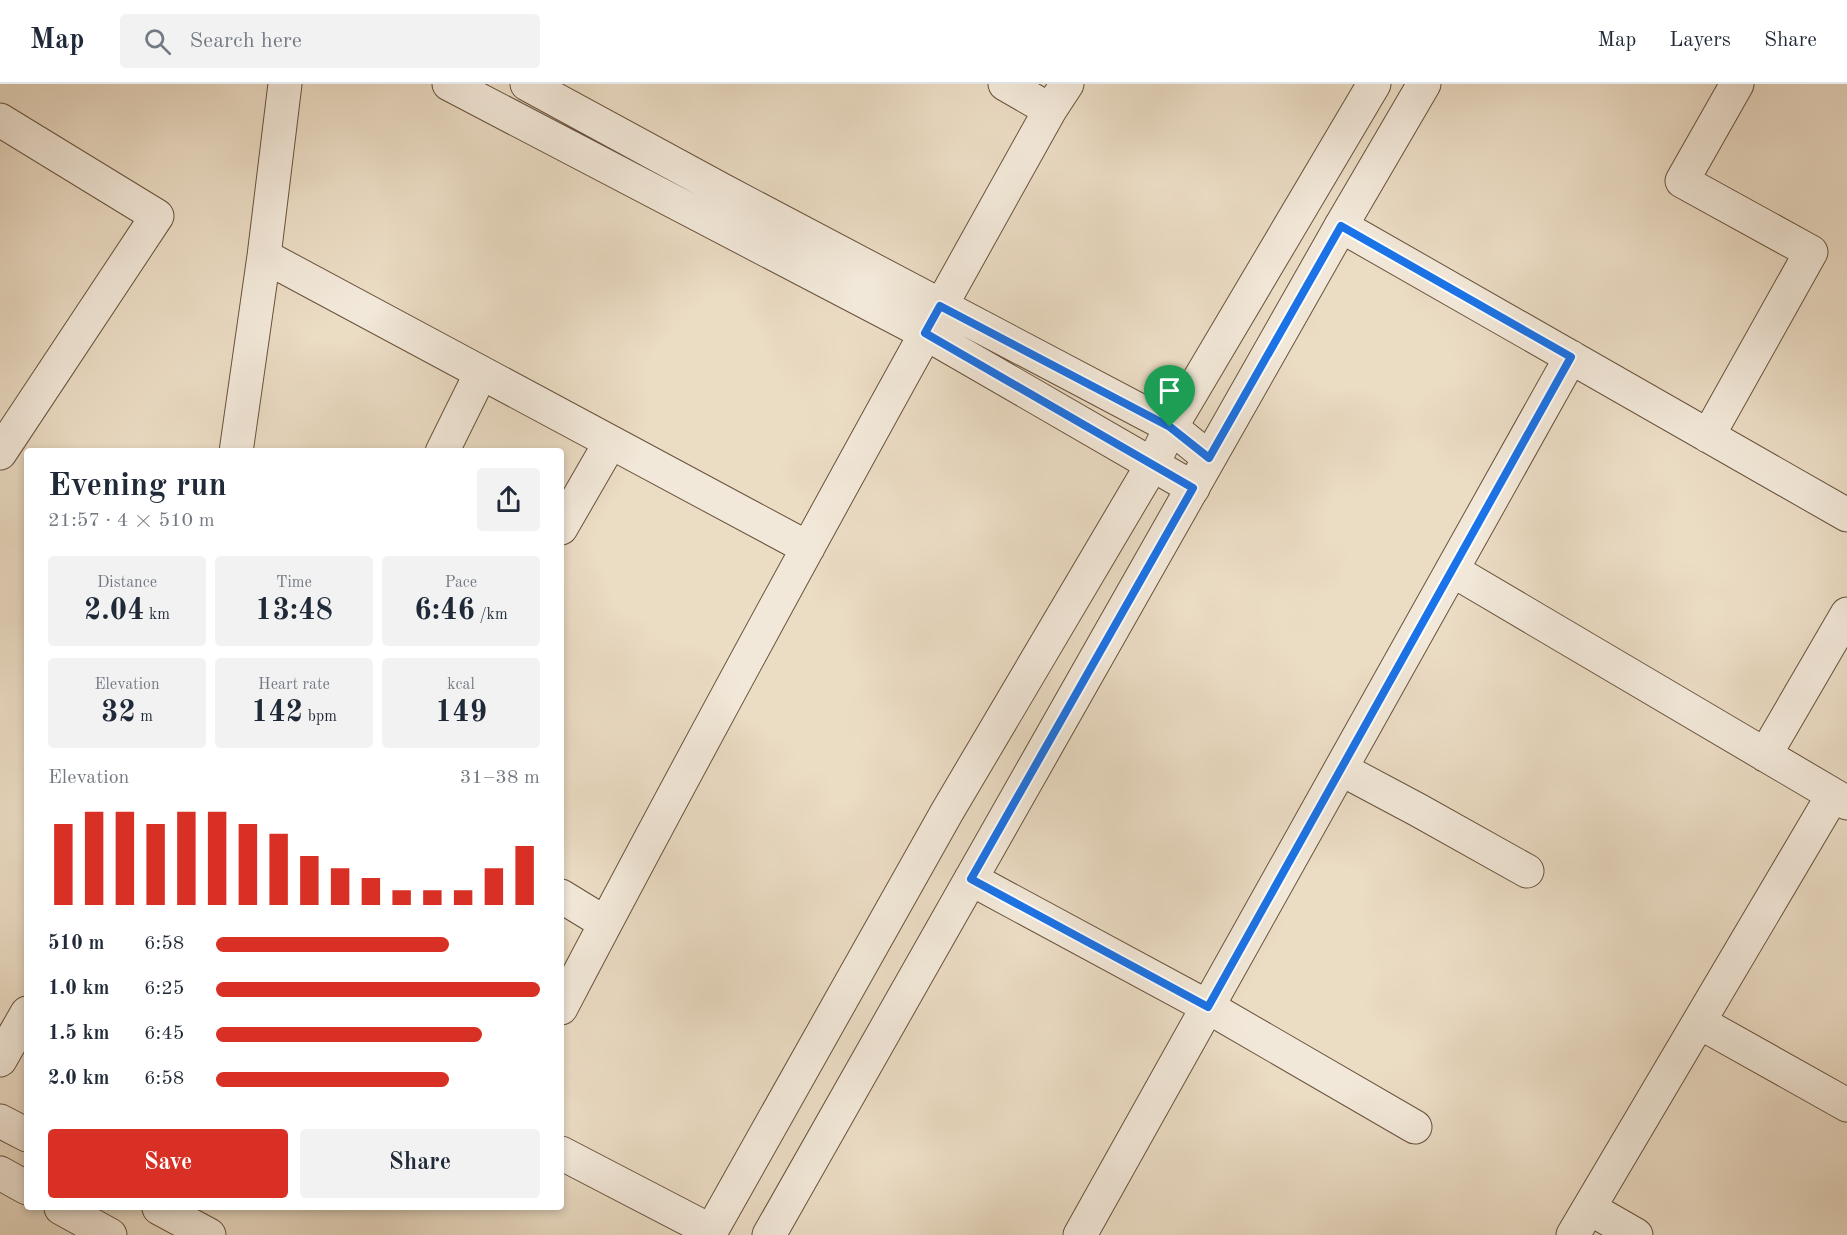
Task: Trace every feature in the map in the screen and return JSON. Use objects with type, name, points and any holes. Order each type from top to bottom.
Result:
[{"type":"street","points":[[237,448],[264,256],[285,84]]},
{"type":"street","points":[[449,84],[933,320],[1170,427],[1209,458]]},
{"type":"street","points":[[527,84],[722,190],[933,320],[1152,465],[1193,488]]},
{"type":"street","points":[[564,1002],[808,548],[1058,97],[1005,84]]},
{"type":"street","points":[[564,1155],[710,1233],[947,812],[1152,465],[1170,427],[1374,84]]},
{"type":"street","points":[[769,1235],[1341,226],[1424,84]]},
{"type":"street","points":[[1708,436],[1811,252],[1682,181],[1737,84]]},
{"type":"street","points":[[0,120],[157,216],[0,453]]},
{"type":"street","points":[[1341,226],[1847,515]]},
{"type":"street","points":[[264,256],[808,548]]},
{"type":"street","points":[[1080,1235],[1571,357]]},
{"type":"street","points":[[444,448],[481,373]]},
{"type":"street","points":[[564,523],[610,443]]},
{"type":"street","points":[[1452,570],[1840,799],[1699,1022],[1581,1221],[1636,1235]]},
{"type":"street","points":[[1765,755],[1847,614]]},
{"type":"street","points":[[1341,770],[1418,810],[1527,872]]},
{"type":"street","points":[[971,879],[1208,1007],[1415,1128]]},
{"type":"street","points":[[564,898],[605,923]]},
{"type":"street","points":[[0,1060],[24,1018]]},
{"type":"street","points":[[1699,1022],[1847,1105]]},
{"type":"street","points":[[0,1121],[24,1133]]},
{"type":"street","points":[[0,1173],[24,1186]]},
{"type":"street","points":[[66,1210],[110,1235]]},
{"type":"street","points":[[163,1210],[210,1235]]},
{"type":"route","points":[[1341,226],[1571,357],[1208,1007],[971,879],[1193,488],[925,333],[940,306],[1170,427],[1209,458],[1341,226]]}]
